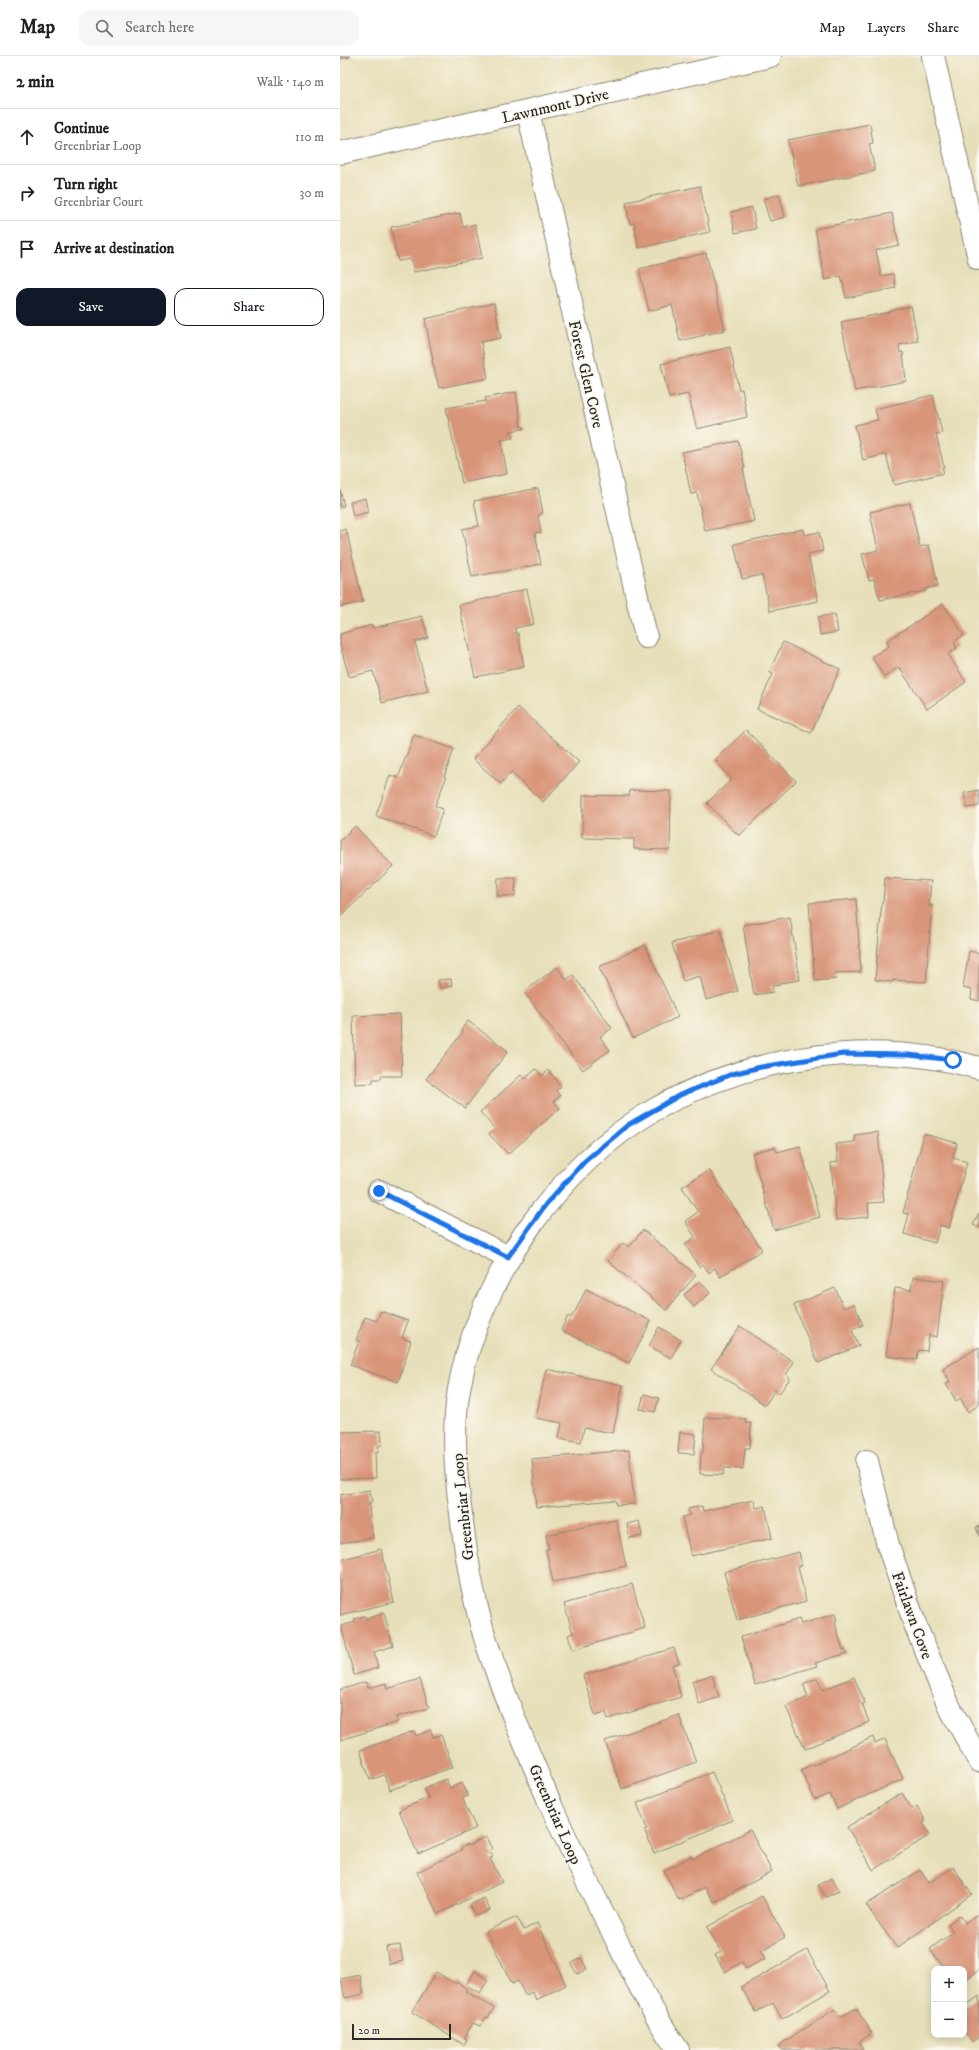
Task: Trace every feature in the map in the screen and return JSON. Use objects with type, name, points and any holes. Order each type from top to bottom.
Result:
[{"type":"street","name":"Lawnmont Drive","points":[[340,153],[770,56]]},
{"type":"street","points":[[933,56],[979,259]]},
{"type":"street","name":"Forest Glen Cove","points":[[528,111],[646,637]]},
{"type":"street","name":"Greenbriar Loop","points":[[669,2047],[565,1837],[514,1719],[484,1635],[466,1556],[455,1473],[456,1416],[459,1388],[466,1359],[485,1305],[508,1257],[546,1204],[585,1161],[628,1125],[680,1095],[732,1074],[761,1067],[843,1054],[909,1055],[953,1060],[979,1068]]},
{"type":"street","points":[[379,1191],[508,1257]]},
{"type":"street","name":"Fairlawn Cove","points":[[867,1461],[888,1545],[916,1627],[949,1706],[979,1761]]},
{"type":"building","points":[[340,56],[350,56],[350,57],[340,59]]},
{"type":"building","points":[[870,124],[873,143],[869,144],[875,171],[798,186],[788,140]]},
{"type":"building","points":[[700,186],[710,232],[639,248],[634,223],[630,224],[626,202]]},
{"type":"building","points":[[779,194],[785,217],[770,221],[763,199]]},
{"type":"building","points":[[752,207],[756,229],[735,233],[731,212]]},
{"type":"building","points":[[460,213],[463,227],[475,224],[482,258],[414,272],[411,259],[398,261],[391,227]]},
{"type":"building","points":[[892,213],[899,245],[876,250],[881,276],[893,274],[896,288],[846,298],[841,276],[825,280],[815,229]]},
{"type":"building","points":[[706,253],[725,330],[680,341],[672,305],[649,311],[639,269]]},
{"type":"building","points":[[494,303],[501,338],[481,342],[488,378],[439,388],[432,360],[425,319]]},
{"type":"building","points":[[911,306],[918,341],[899,345],[900,353],[903,352],[906,381],[855,391],[841,322]]},
{"type":"building","points":[[730,347],[739,390],[742,389],[747,417],[697,429],[688,394],[669,398],[661,364]]},
{"type":"building","points":[[516,392],[521,427],[524,427],[524,429],[510,431],[513,438],[501,440],[507,474],[462,483],[446,408],[486,401],[485,398]]},
{"type":"building","points":[[933,395],[942,433],[936,434],[944,467],[942,467],[944,473],[894,485],[886,454],[863,460],[855,425],[878,420],[875,409]]},
{"type":"building","points":[[738,441],[745,468],[743,468],[754,521],[705,531],[697,493],[691,494],[682,452]]},
{"type":"building","points":[[538,488],[543,513],[538,515],[541,532],[535,533],[541,564],[472,577],[462,529],[479,526],[474,501]]},
{"type":"building","points":[[340,489],[344,506],[340,507]]},
{"type":"building","points":[[365,498],[368,512],[353,516],[350,502]]},
{"type":"building","points":[[910,503],[920,547],[929,545],[938,586],[926,589],[926,591],[880,600],[874,579],[869,580],[862,554],[878,550],[870,512]]},
{"type":"building","points":[[346,529],[363,602],[340,607],[340,531]]},
{"type":"building","points":[[803,529],[804,535],[819,532],[823,551],[808,554],[818,601],[770,611],[762,575],[742,579],[734,544]]},
{"type":"building","points":[[527,589],[534,624],[515,628],[516,634],[518,633],[524,667],[475,677],[459,605]]},
{"type":"building","points":[[943,604],[964,635],[954,642],[957,648],[948,654],[966,682],[927,709],[899,667],[884,677],[872,657],[889,646],[887,641]]},
{"type":"building","points":[[835,614],[838,632],[820,635],[818,617]]},
{"type":"building","points":[[422,616],[428,638],[415,642],[428,691],[382,703],[373,671],[349,677],[340,644],[340,634],[372,625],[373,628]]},
{"type":"building","points":[[783,642],[840,669],[811,733],[757,709],[773,674],[769,672]]},
{"type":"building","points":[[518,707],[579,762],[543,802],[511,772],[501,784],[473,759]]},
{"type":"building","points":[[746,730],[796,781],[739,836],[707,803],[732,779],[715,760]]},
{"type":"building","points":[[414,735],[454,749],[444,777],[446,778],[435,806],[443,809],[434,836],[376,816],[390,775],[398,778]]},
{"type":"building","points":[[630,790],[671,791],[670,850],[634,849],[634,839],[582,838],[583,795],[629,796]]},
{"type":"building","points":[[979,790],[979,806],[967,808],[964,793]]},
{"type":"building","points":[[355,826],[393,866],[340,917],[340,841]]},
{"type":"building","points":[[498,878],[516,878],[515,896],[497,896]]},
{"type":"building","points":[[885,878],[931,881],[929,906],[932,905],[926,982],[893,980],[893,982],[875,980]]},
{"type":"building","points":[[856,899],[861,972],[835,973],[836,979],[815,981],[809,903]]},
{"type":"building","points":[[790,917],[800,980],[780,983],[780,985],[772,986],[773,992],[754,995],[743,925]]},
{"type":"building","points":[[720,930],[738,991],[706,1000],[700,976],[683,981],[672,943]]},
{"type":"building","points":[[645,945],[678,1017],[633,1038],[599,967]]},
{"type":"building","points":[[969,951],[979,953],[979,1001],[971,999],[972,990],[963,988]]},
{"type":"building","points":[[557,967],[566,980],[573,975],[612,1028],[600,1037],[610,1050],[583,1070],[524,992]]},
{"type":"building","points":[[451,979],[452,986],[440,988],[438,980]]},
{"type":"building","points":[[400,1014],[402,1076],[381,1076],[381,1079],[373,1079],[373,1083],[355,1084],[353,1016]]},
{"type":"building","points":[[468,1021],[508,1051],[465,1108],[426,1079],[463,1032],[461,1030]]},
{"type":"building","points":[[536,1069],[542,1076],[548,1070],[561,1086],[556,1091],[560,1096],[554,1101],[560,1108],[508,1154],[489,1134],[495,1129],[480,1112],[521,1075],[525,1079]]},
{"type":"building","points":[[878,1132],[884,1202],[868,1203],[869,1217],[836,1220],[831,1163],[838,1162],[836,1144],[855,1142],[854,1135]]},
{"type":"building","points":[[924,1134],[957,1143],[953,1158],[967,1162],[949,1228],[940,1225],[935,1243],[904,1234],[909,1214],[903,1213]]},
{"type":"building","points":[[800,1146],[820,1217],[774,1230],[752,1153],[775,1147],[777,1152]]},
{"type":"building","points":[[709,1170],[762,1250],[720,1277],[715,1268],[709,1273],[703,1264],[699,1267],[685,1244],[695,1237],[685,1221],[698,1212],[682,1187]]},
{"type":"building","points":[[979,1213],[979,1228],[973,1225]]},
{"type":"building","points":[[643,1230],[696,1275],[666,1310],[608,1261],[623,1243],[629,1247]]},
{"type":"building","points":[[913,1277],[944,1281],[937,1337],[929,1335],[927,1351],[918,1350],[917,1360],[886,1356],[895,1288],[911,1290]]},
{"type":"building","points":[[700,1281],[710,1293],[694,1307],[684,1295]]},
{"type":"building","points":[[835,1288],[844,1308],[854,1304],[863,1325],[852,1330],[859,1346],[818,1363],[794,1305]]},
{"type":"building","points":[[586,1289],[651,1321],[629,1363],[561,1330],[568,1316],[571,1318],[576,1310]]},
{"type":"building","points":[[381,1311],[408,1321],[402,1338],[411,1341],[398,1382],[350,1365],[359,1341],[356,1340],[365,1317],[377,1321]]},
{"type":"building","points":[[740,1326],[794,1362],[786,1375],[790,1378],[786,1384],[779,1394],[775,1390],[765,1405],[711,1369]]},
{"type":"building","points":[[659,1327],[681,1340],[671,1358],[649,1346]]},
{"type":"building","points":[[979,1347],[979,1405],[968,1412],[960,1398],[956,1401],[946,1384],[950,1382],[943,1369]]},
{"type":"building","points":[[546,1369],[623,1385],[613,1433],[584,1428],[581,1442],[559,1438],[562,1423],[536,1418]]},
{"type":"building","points":[[644,1394],[659,1398],[655,1412],[640,1409]]},
{"type":"building","points":[[705,1417],[746,1419],[745,1423],[751,1423],[750,1448],[745,1448],[743,1469],[724,1468],[723,1475],[700,1474]]},
{"type":"building","points":[[381,1431],[382,1445],[378,1446],[378,1453],[375,1453],[376,1478],[340,1479],[340,1432]]},
{"type":"building","points":[[680,1432],[696,1434],[694,1454],[678,1453]]},
{"type":"building","points":[[629,1450],[634,1504],[616,1505],[615,1500],[536,1507],[532,1459]]},
{"type":"building","points":[[370,1490],[372,1503],[369,1503],[369,1509],[373,1538],[340,1543],[340,1495]]},
{"type":"building","points":[[754,1500],[756,1508],[765,1506],[772,1538],[691,1556],[682,1517],[690,1515],[688,1509],[702,1506],[703,1511]]},
{"type":"building","points":[[616,1520],[626,1566],[553,1582],[546,1550],[549,1549],[546,1535]]},
{"type":"building","points":[[639,1521],[642,1536],[629,1538],[627,1524]]},
{"type":"building","points":[[979,1526],[979,1536],[976,1527]]},
{"type":"building","points":[[381,1549],[394,1602],[340,1615],[340,1560]]},
{"type":"building","points":[[799,1552],[802,1566],[798,1566],[806,1601],[737,1620],[724,1572]]},
{"type":"building","points":[[632,1584],[645,1628],[573,1650],[568,1635],[573,1633],[564,1604]]},
{"type":"building","points":[[384,1613],[393,1646],[374,1652],[378,1668],[354,1675],[341,1626],[355,1622],[354,1619],[365,1616],[366,1619]]},
{"type":"building","points":[[835,1614],[837,1621],[835,1623],[843,1650],[845,1649],[847,1653],[815,1663],[817,1666],[755,1685],[741,1637],[799,1619],[801,1624]]},
{"type":"building","points":[[674,1648],[679,1663],[672,1665],[681,1697],[608,1719],[606,1712],[595,1715],[583,1675]]},
{"type":"building","points":[[712,1675],[719,1697],[699,1704],[692,1681]]},
{"type":"building","points":[[854,1677],[865,1703],[862,1704],[869,1722],[805,1749],[786,1707],[808,1697],[803,1684],[817,1678],[823,1690]]},
{"type":"building","points":[[420,1679],[429,1708],[396,1717],[398,1722],[340,1740],[340,1690],[366,1682],[368,1688],[386,1683],[387,1689]]},
{"type":"building","points":[[679,1715],[696,1762],[622,1789],[605,1741]]},
{"type":"building","points":[[431,1730],[433,1737],[441,1735],[453,1767],[390,1790],[384,1775],[370,1780],[360,1750],[414,1731],[416,1736]]},
{"type":"building","points":[[873,1737],[875,1744],[885,1739],[903,1779],[837,1809],[830,1794],[815,1800],[801,1770]]},
{"type":"building","points":[[712,1772],[733,1820],[654,1853],[644,1830],[647,1829],[637,1803]]},
{"type":"building","points":[[446,1779],[450,1788],[462,1783],[468,1796],[463,1798],[465,1805],[476,1828],[418,1854],[399,1810],[428,1798],[424,1788]]},
{"type":"building","points":[[902,1793],[912,1809],[917,1806],[926,1821],[923,1823],[930,1835],[873,1870],[847,1827]]},
{"type":"building","points":[[750,1830],[772,1872],[714,1902],[705,1887],[679,1900],[664,1871],[692,1856],[693,1859]]},
{"type":"building","points":[[486,1837],[492,1849],[490,1850],[493,1857],[490,1858],[502,1882],[438,1914],[417,1872],[462,1850],[461,1848],[467,1844],[468,1846]]},
{"type":"building","points":[[953,1867],[972,1894],[897,1948],[866,1905],[920,1870],[929,1883]]},
{"type":"building","points":[[832,1878],[839,1891],[826,1897],[818,1885]]},
{"type":"building","points":[[762,1896],[785,1937],[761,1951],[766,1958],[746,1969],[742,1962],[725,1972],[715,1955],[721,1952],[707,1927]]},
{"type":"building","points":[[484,1898],[490,1910],[476,1916],[470,1905]]},
{"type":"building","points":[[979,1913],[979,1970],[967,1979],[967,1966],[943,1966],[930,1949],[953,1932],[948,1924],[960,1915],[965,1923]]},
{"type":"building","points":[[517,1917],[524,1930],[537,1923],[566,1985],[536,2000],[533,1992],[525,1995],[518,1981],[512,1984],[486,1931]]},
{"type":"building","points":[[400,1945],[403,1961],[389,1964],[386,1947]]},
{"type":"building","points":[[807,1950],[830,1991],[782,2019],[773,2003],[756,2012],[741,1987]]},
{"type":"building","points":[[581,1958],[587,1969],[577,1974],[571,1964]]},
{"type":"building","points":[[475,1971],[488,1980],[480,1993],[466,1985]]},
{"type":"building","points":[[436,1972],[456,1984],[457,1982],[467,1989],[465,1991],[494,2008],[488,2018],[486,2017],[480,2026],[473,2023],[464,2038],[467,2039],[464,2045],[412,2012]]},
{"type":"building","points":[[360,1975],[364,1994],[345,1998],[341,1979]]},
{"type":"building","points":[[979,1996],[979,2037],[972,2042],[967,2035],[967,2005]]},
{"type":"building","points":[[856,2008],[872,2033],[859,2042],[863,2048],[859,2050],[781,2050],[778,2046],[835,2009],[841,2017]]},
{"type":"route","points":[[379,1191],[508,1257],[546,1204],[585,1161],[628,1125],[680,1095],[732,1074],[761,1067],[843,1054],[909,1055],[953,1060]]}]
